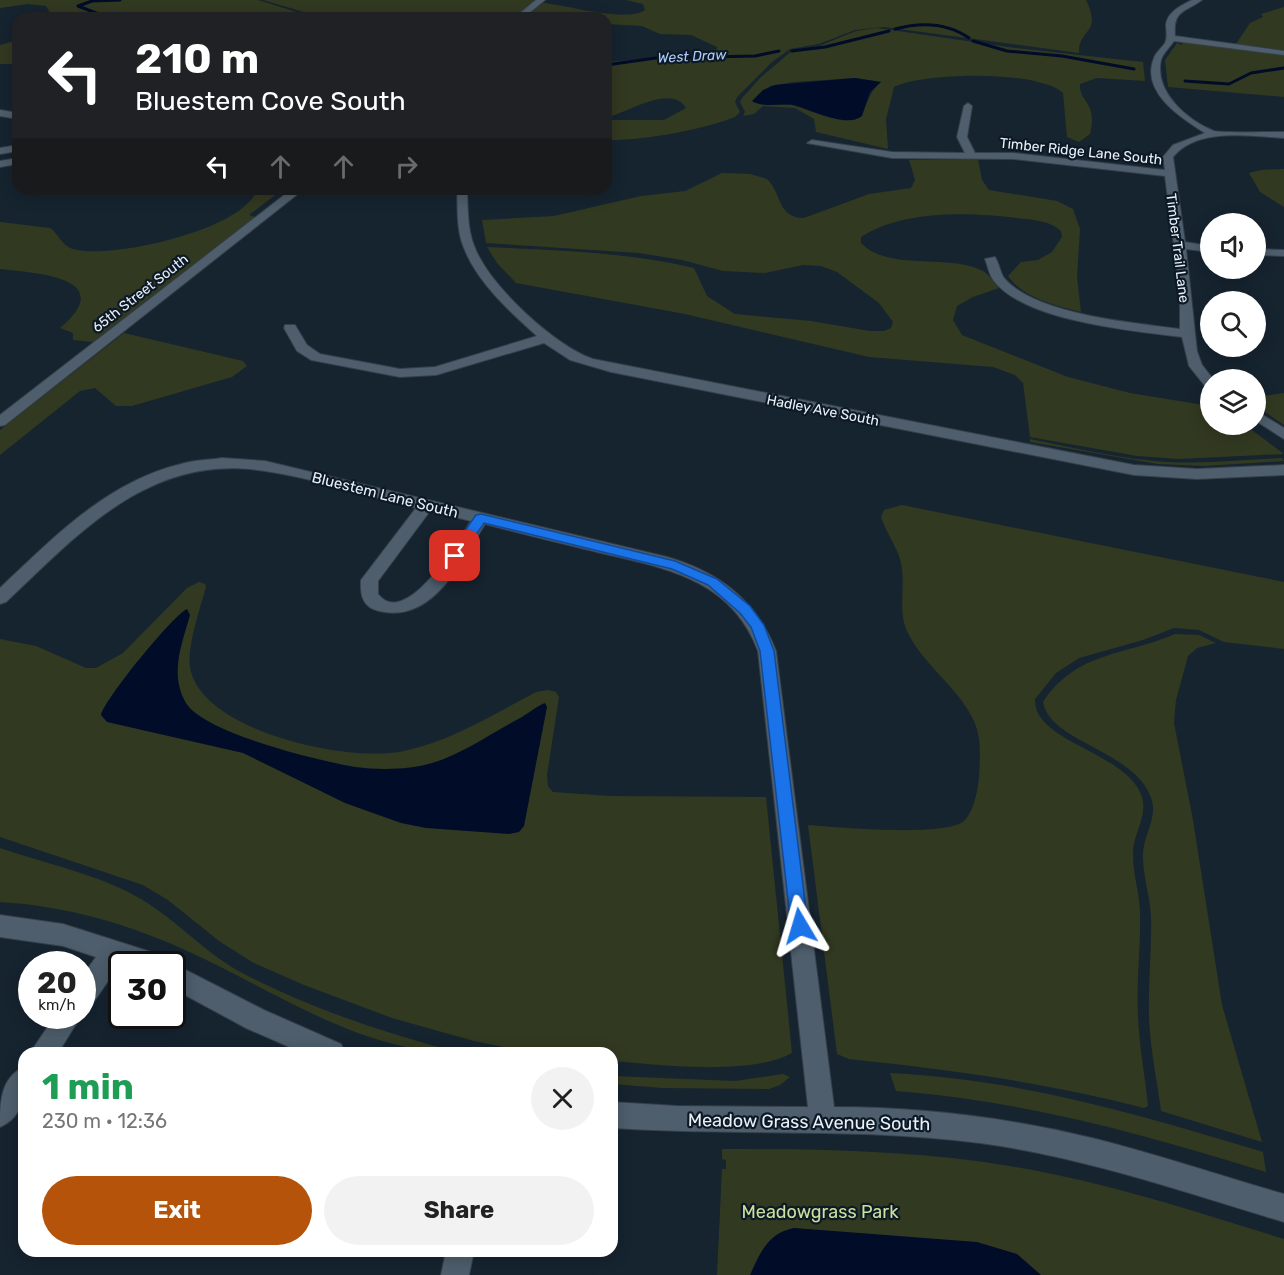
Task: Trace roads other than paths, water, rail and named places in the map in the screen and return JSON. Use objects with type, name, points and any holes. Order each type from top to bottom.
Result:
[{"type":"street","points":[[526,12],[541,0]]},
{"type":"street","points":[[1176,1],[1194,2]]},
{"type":"street","points":[[1194,2],[1171,20],[1170,38],[1157,61],[1162,93],[1178,111],[1214,135]]},
{"type":"street","points":[[1170,38],[1284,53]]},
{"type":"street","points":[[969,106],[962,137],[971,155]]},
{"type":"street","name":"Timber Trail Lane","points":[[1200,370],[1193,361],[1187,334],[1186,293],[1168,173],[1168,157],[1175,148],[1190,140],[1214,135],[1284,135]]},
{"type":"street","name":"Timber Ridge Lane South","points":[[812,143],[903,156],[971,155],[1044,158],[1168,173]]},
{"type":"street","name":"65th Street South","points":[[0,422],[290,195]]},
{"type":"street","name":"Hadley Ave South","points":[[463,195],[467,239],[475,260],[546,338],[571,355],[608,368],[1126,468],[1186,474],[1284,470]]},
{"type":"street","points":[[1179,245],[1200,248]]},
{"type":"street","points":[[1266,252],[1284,253]]},
{"type":"street","points":[[991,259],[993,270],[1002,282],[1020,295],[1043,306],[1081,317],[1187,334]]},
{"type":"street","points":[[290,328],[301,346],[316,357],[400,373],[436,371],[546,338]]},
{"type":"street","points":[[1266,422],[1284,435]]},
{"type":"street","name":"Bluestem Lane South","points":[[0,598],[108,500],[148,480],[190,467],[224,463],[266,466],[681,568],[721,588],[745,610],[757,625],[767,651],[822,1119]]},
{"type":"street","points":[[426,505],[370,580],[369,595],[381,607],[402,608],[423,599],[481,518]]},
{"type":"street","points":[[0,926],[63,935],[115,951]]},
{"type":"street","points":[[96,977],[108,961]]},
{"type":"street","points":[[186,982],[255,1019],[318,1047]]},
{"type":"street","points":[[47,1047],[60,1029]]},
{"type":"street","points":[[0,1114],[18,1088]]},
{"type":"street","name":"Meadow Grass Avenue South","points":[[618,1115],[677,1119],[822,1119],[959,1127],[1095,1152],[1284,1208]]},
{"type":"street","points":[[455,1275],[459,1257]]},
{"type":"water","points":[[855,78],[881,82],[870,92],[862,116],[855,119],[828,117],[794,105],[767,105],[752,101],[763,90],[775,85]]},
{"type":"water","points":[[187,609],[190,615],[178,670],[178,681],[186,703],[197,714],[215,725],[290,752],[355,767],[394,769],[414,767],[444,759],[545,703],[547,707],[524,826],[519,832],[509,834],[426,828],[401,823],[345,803],[243,753],[107,722],[101,715],[126,676],[154,641]]},
{"type":"water","points":[[794,1228],[977,1242],[1017,1254],[1041,1275],[750,1275],[761,1252],[771,1239]]},
{"type":"waterway","name":"West Draw","points":[[94,12],[78,6],[92,1],[120,0]]},
{"type":"waterway","name":"West Draw","points":[[895,29],[914,25],[942,26],[969,38]]},
{"type":"waterway","name":"West Draw","points":[[792,51],[825,47],[889,31]]},
{"type":"waterway","name":"West Draw","points":[[973,41],[1007,51],[1062,56],[1134,69]]},
{"type":"waterway","name":"West Draw","points":[[612,64],[656,58],[755,56],[779,51]]},
{"type":"waterway","name":"West Draw","points":[[1185,81],[1229,84],[1251,73],[1284,68]]},
{"type":"park label","name":"Meadowgrass Park","points":[[820,1212]]}]
